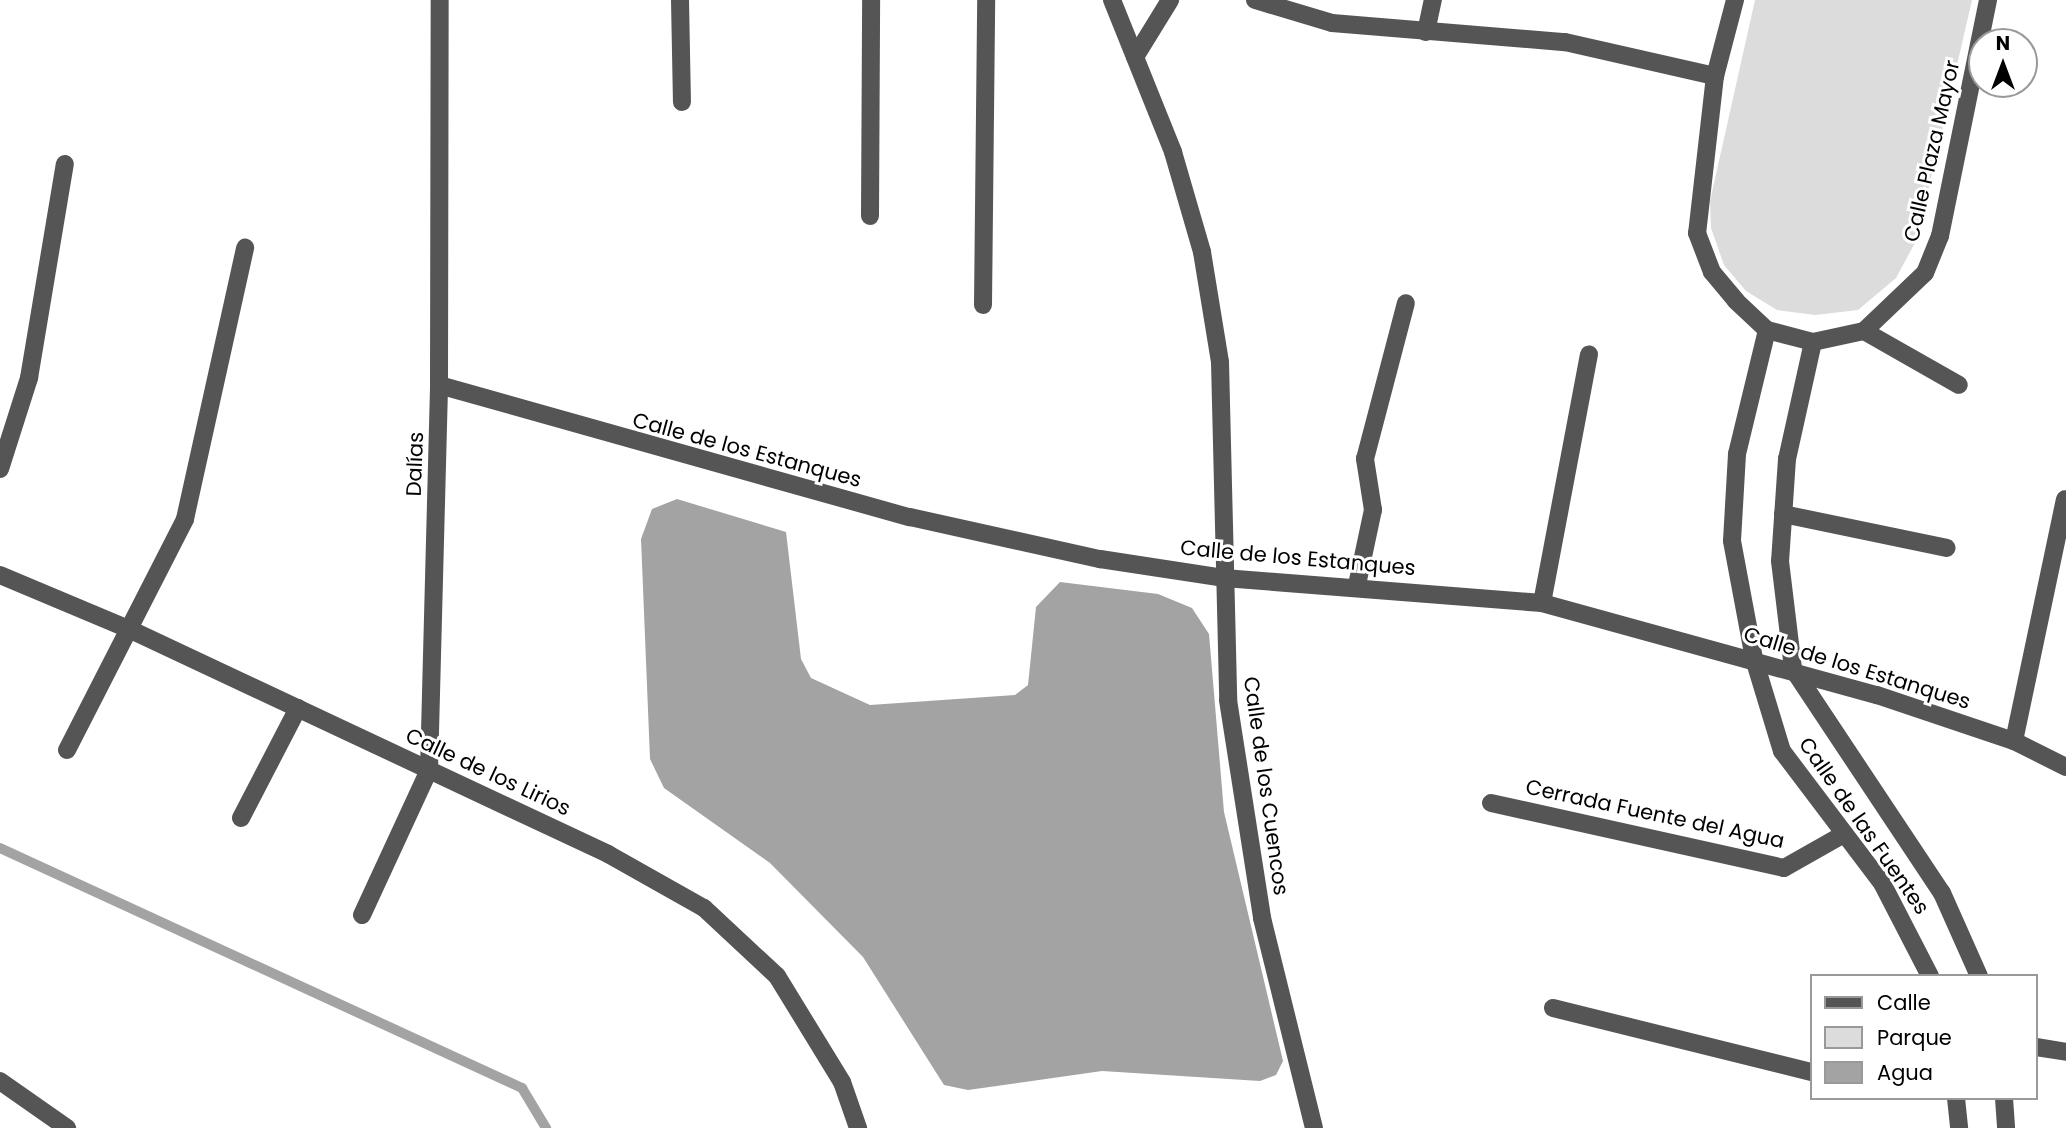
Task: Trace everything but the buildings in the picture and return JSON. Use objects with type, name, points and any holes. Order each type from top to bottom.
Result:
[{"type":"street","name":"Dalías","points":[[362,915],[429,770],[439,385],[440,0]]},
{"type":"street","points":[[680,0],[682,102]]},
{"type":"street","points":[[870,216],[871,0]]},
{"type":"street","points":[[983,305],[986,0]]},
{"type":"street","name":"Calle de los Cuencos","points":[[1112,0],[1135,57],[1202,252],[1220,362],[1228,700],[1243,816],[1314,1128]]},
{"type":"street","points":[[1135,57],[1170,0]]},
{"type":"street","points":[[1255,0],[1332,23],[1566,42],[1716,76]]},
{"type":"street","points":[[1426,32],[1433,0]]},
{"type":"street","points":[[1735,0],[1716,76],[1697,233],[1712,272],[1767,330],[1813,342],[1864,331],[1959,385]]},
{"type":"street","name":"Calle Plaza Mayor","points":[[1864,331],[1924,273],[1940,236],[1988,0]]},
{"type":"street","points":[[0,469],[29,378],[65,164]]},
{"type":"street","points":[[67,750],[186,519],[245,248]]},
{"type":"street","points":[[1357,585],[1373,510],[1365,459],[1406,303]]},
{"type":"street","name":"Calle de las Fuentes","points":[[1767,330],[1737,454],[1732,541],[1754,659],[1782,751],[1882,883],[1929,974]]},
{"type":"street","name":"Calle de las Fuentes","points":[[1813,342],[1787,459],[1780,561],[1793,669],[1942,893],[1978,974]]},
{"type":"street","points":[[1542,603],[1589,354]]},
{"type":"street","name":"Calle de los Estanques","points":[[439,385],[910,517],[1224,578],[1357,585],[1542,603],[1793,669],[2014,741],[2066,767]]},
{"type":"street","points":[[2014,741],[2065,499]]},
{"type":"street","points":[[1783,514],[1947,548]]},
{"type":"street","name":"Calle de los Lirios","points":[[0,575],[131,630],[608,854],[704,908],[777,976],[842,1082],[858,1128]]},
{"type":"street","points":[[242,818],[298,708]]},
{"type":"street","name":"Cerrada Fuente del Agua","points":[[1491,803],[1784,868],[1844,834]]},
{"type":"street","points":[[1553,1007],[1811,1072]]},
{"type":"street","points":[[2038,1047],[2066,1052]]},
{"type":"street","points":[[0,1081],[67,1128]]},
{"type":"street","points":[[1956,1100],[1959,1128]]},
{"type":"street","points":[[2004,1100],[2006,1128]]},
{"type":"green space","points":[[1755,0],[1972,0],[1917,239],[1896,278],[1858,310],[1815,315],[1777,310],[1746,291],[1724,265],[1711,228],[1710,201]]},
{"type":"water","points":[[677,499],[786,532],[801,659],[811,678],[870,705],[1015,695],[1028,685],[1036,607],[1060,582],[1158,594],[1192,608],[1209,634],[1224,812],[1283,1061],[1276,1075],[1260,1081],[1102,1071],[968,1090],[944,1085],[863,957],[770,863],[664,788],[650,759],[641,539],[652,509]]},
{"type":"waterway","points":[[0,848],[522,1088],[546,1128]]}]
